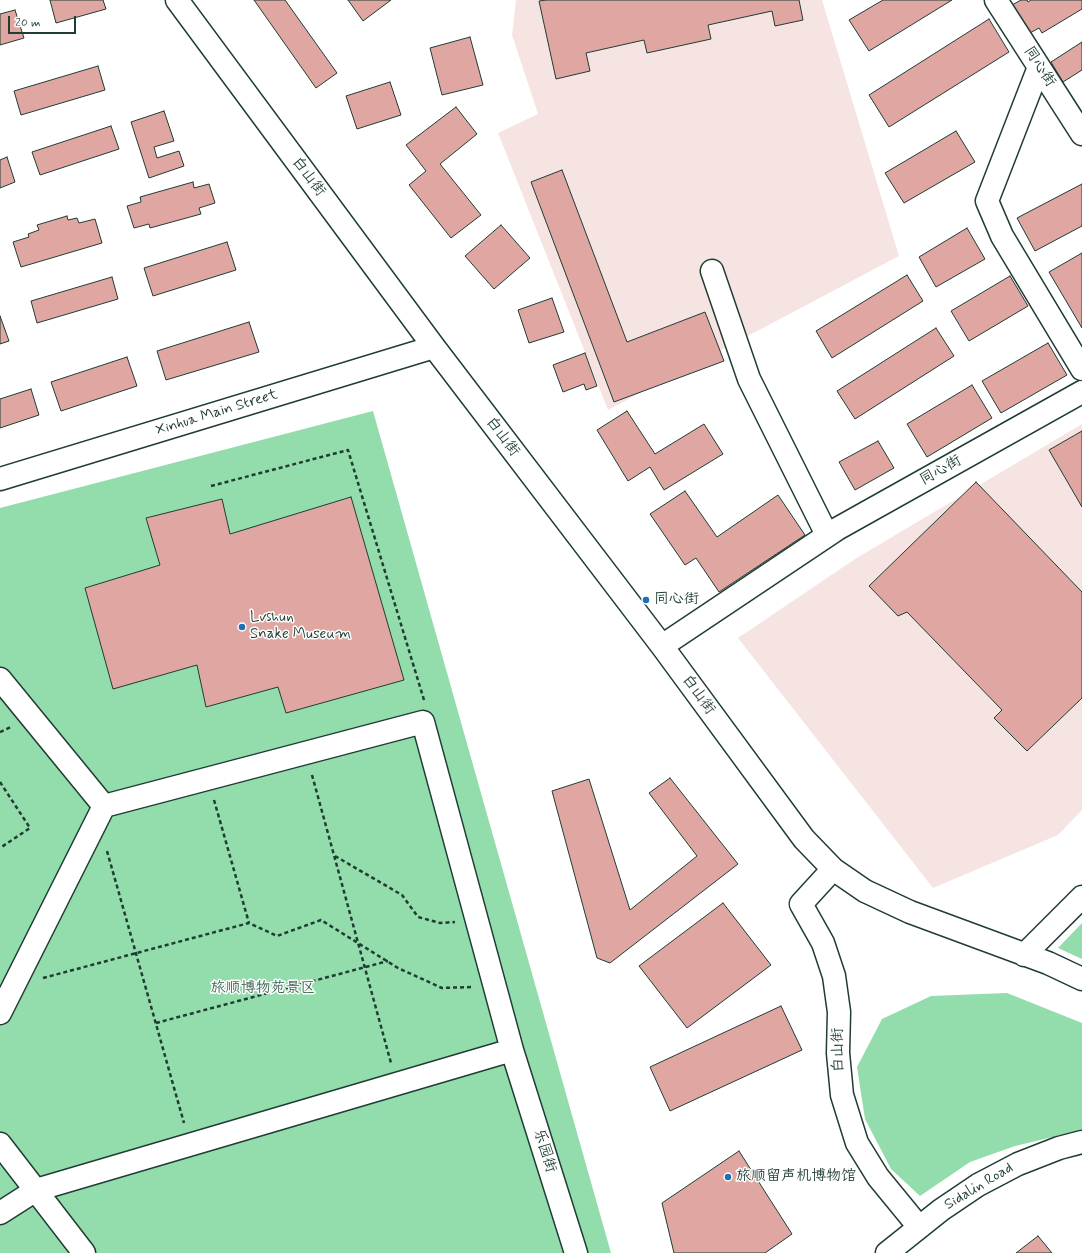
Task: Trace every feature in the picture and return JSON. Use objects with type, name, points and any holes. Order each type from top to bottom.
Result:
[{"type":"street","name":"白山街","points":[[177,0],[434,346],[662,646],[804,840],[833,869],[865,891],[910,912],[1048,963],[1082,979]]},
{"type":"street","name":"同心街","points":[[996,0],[1082,134]]},
{"type":"street","points":[[1039,66],[987,201],[1002,236],[1082,369]]},
{"type":"street","points":[[712,271],[749,379],[827,535]]},
{"type":"street","name":"Xinhua Main Street","points":[[0,480],[434,346]]},
{"type":"street","name":"同心街","points":[[662,646],[827,535],[1082,392]]},
{"type":"street","points":[[0,679],[101,812]]},
{"type":"street","points":[[0,1013],[101,812],[208,779],[423,722]]},
{"type":"street","name":"乐园街","points":[[423,722],[512,1050],[576,1253]]},
{"type":"street","name":"白山街","points":[[833,869],[802,904],[823,943],[834,976],[839,1012],[838,1053],[842,1095],[857,1143],[878,1177],[920,1227]]},
{"type":"street","points":[[1024,955],[1082,897]]},
{"type":"street","points":[[0,1213],[36,1190],[512,1050]]},
{"type":"street","name":"Sidalin Road","points":[[887,1253],[941,1210],[978,1185],[1018,1164],[1059,1148],[1082,1142]]},
{"type":"street","points":[[0,1144],[84,1253]]},
{"type":"path","points":[[211,486],[348,450],[426,708],[423,722]]},
{"type":"path","points":[[306,753],[397,1085]]},
{"type":"path","points":[[208,779],[249,923]]},
{"type":"path","points":[[0,782],[30,828],[0,848]]},
{"type":"path","points":[[101,812],[136,954],[190,1145]]},
{"type":"path","points":[[334,856],[402,895],[418,917],[440,923],[477,919]]},
{"type":"path","points":[[14,986],[249,923],[277,936],[321,920],[398,968],[442,988],[495,987]]},
{"type":"path","points":[[156,1023],[388,961]]},
{"type":"shaded area","points":[[516,0],[822,0],[899,256],[608,410],[498,133],[538,114],[512,35]]},
{"type":"shaded area","points":[[1082,424],[1082,810],[1058,835],[933,888],[738,638],[855,559]]},
{"type":"green space","name":"旅顺博物苑景区","points":[[373,411],[611,1253],[0,1253],[0,508]]},
{"type":"green space","points":[[1082,923],[1082,959],[1058,948]]},
{"type":"green space","points":[[1007,993],[1082,1023],[1082,1130],[1015,1146],[970,1162],[920,1196],[891,1169],[865,1119],[857,1067],[882,1019],[931,996]]},
{"type":"building","points":[[50,0],[103,0],[106,9],[56,23]]},
{"type":"building","points":[[254,0],[285,0],[337,73],[316,88]]},
{"type":"building","points":[[348,0],[391,0],[363,21]]},
{"type":"building","points":[[799,0],[803,20],[775,26],[772,11],[708,25],[711,39],[647,53],[644,40],[586,53],[590,71],[556,79],[539,1]]},
{"type":"building","points":[[883,0],[952,0],[869,51],[849,20]]},
{"type":"building","points":[[1021,0],[1027,0],[1028,2],[1031,0],[1082,0],[1082,9],[1042,33],[1039,28],[1030,33],[1012,5]]},
{"type":"building","points":[[15,10],[24,38],[0,45],[0,14]]},
{"type":"building","points":[[989,19],[1009,52],[889,127],[869,95]]},
{"type":"building","points":[[470,37],[483,85],[442,95],[430,48]]},
{"type":"building","points":[[1082,42],[1082,70],[1063,82],[1051,62]]},
{"type":"building","points":[[98,66],[105,90],[21,115],[14,91]]},
{"type":"building","points":[[390,82],[401,115],[357,129],[346,96]]},
{"type":"building","points":[[456,107],[477,134],[440,164],[481,215],[451,238],[409,185],[426,171],[406,145]]},
{"type":"building","points":[[164,111],[174,141],[154,147],[157,158],[179,151],[184,166],[149,178],[131,122]]},
{"type":"building","points":[[111,126],[119,149],[40,175],[32,152]]},
{"type":"building","points":[[956,131],[975,162],[904,203],[885,173]]},
{"type":"building","points":[[7,157],[15,182],[0,188],[0,160]]},
{"type":"building","points":[[562,170],[627,342],[705,312],[724,361],[614,402],[531,182]]},
{"type":"building","points":[[193,182],[194,188],[209,184],[215,203],[199,208],[201,214],[150,228],[149,224],[134,228],[127,206],[141,202],[140,197]]},
{"type":"building","points":[[1082,184],[1082,226],[1035,251],[1017,218]]},
{"type":"building","points":[[67,216],[68,220],[77,218],[79,223],[95,219],[102,243],[21,267],[13,242],[29,237],[28,234],[39,230],[37,225]]},
{"type":"building","points":[[501,225],[530,258],[494,289],[465,256]]},
{"type":"building","points":[[967,228],[985,259],[936,287],[919,257]]},
{"type":"building","points":[[227,242],[236,270],[153,296],[144,268]]},
{"type":"building","points":[[1082,253],[1082,328],[1049,272]]},
{"type":"building","points":[[907,275],[923,301],[832,358],[816,331]]},
{"type":"building","points":[[1010,276],[1028,306],[969,341],[951,311]]},
{"type":"building","points":[[112,277],[118,299],[37,323],[31,301]]},
{"type":"building","points":[[552,298],[564,332],[529,343],[518,310]]},
{"type":"building","points":[[0,316],[9,341],[0,344]]},
{"type":"building","points":[[249,322],[259,352],[166,380],[157,351]]},
{"type":"building","points":[[936,328],[954,356],[855,419],[837,391]]},
{"type":"building","points":[[1048,343],[1067,375],[1001,413],[982,381]]},
{"type":"building","points":[[585,353],[597,386],[586,390],[584,384],[563,392],[553,365]]},
{"type":"building","points":[[127,357],[137,386],[61,411],[51,382]]},
{"type":"building","points":[[972,385],[992,418],[927,457],[907,424]]},
{"type":"building","points":[[31,389],[39,415],[0,428],[0,399]]},
{"type":"building","points":[[627,411],[655,454],[704,424],[723,454],[664,490],[650,467],[628,481],[597,430]]},
{"type":"building","points":[[1082,431],[1082,507],[1049,450]]},
{"type":"building","points":[[878,441],[894,468],[855,490],[839,462]]},
{"type":"building","points":[[976,482],[1082,592],[1082,698],[1027,751],[994,718],[1002,710],[907,612],[898,616],[869,586]]},
{"type":"building","points":[[685,491],[717,537],[778,495],[805,535],[719,592],[696,558],[685,565],[650,514]]},
{"type":"building","name":"Lvshun Snake Museum","points":[[351,497],[404,680],[286,713],[278,687],[206,707],[197,665],[113,689],[85,588],[160,565],[146,518],[222,499],[230,534]]},
{"type":"building","points":[[670,778],[738,864],[610,963],[597,958],[552,791],[589,779],[630,910],[697,856],[649,793]]},
{"type":"building","points":[[723,903],[771,965],[687,1028],[639,966]]},
{"type":"building","points":[[781,1006],[802,1050],[670,1111],[650,1067]]},
{"type":"building","name":"旅顺留声机博物馆","points":[[739,1151],[792,1234],[765,1253],[674,1253],[662,1203]]},
{"type":"building","points":[[1038,1236],[1052,1253],[1016,1253]]},
{"type":"place","name":"同心街","points":[[646,600]]},
{"type":"place","name":"Lvshun Snake Museum","points":[[242,627]]},
{"type":"place","name":"旅顺留声机博物馆","points":[[728,1177]]}]
